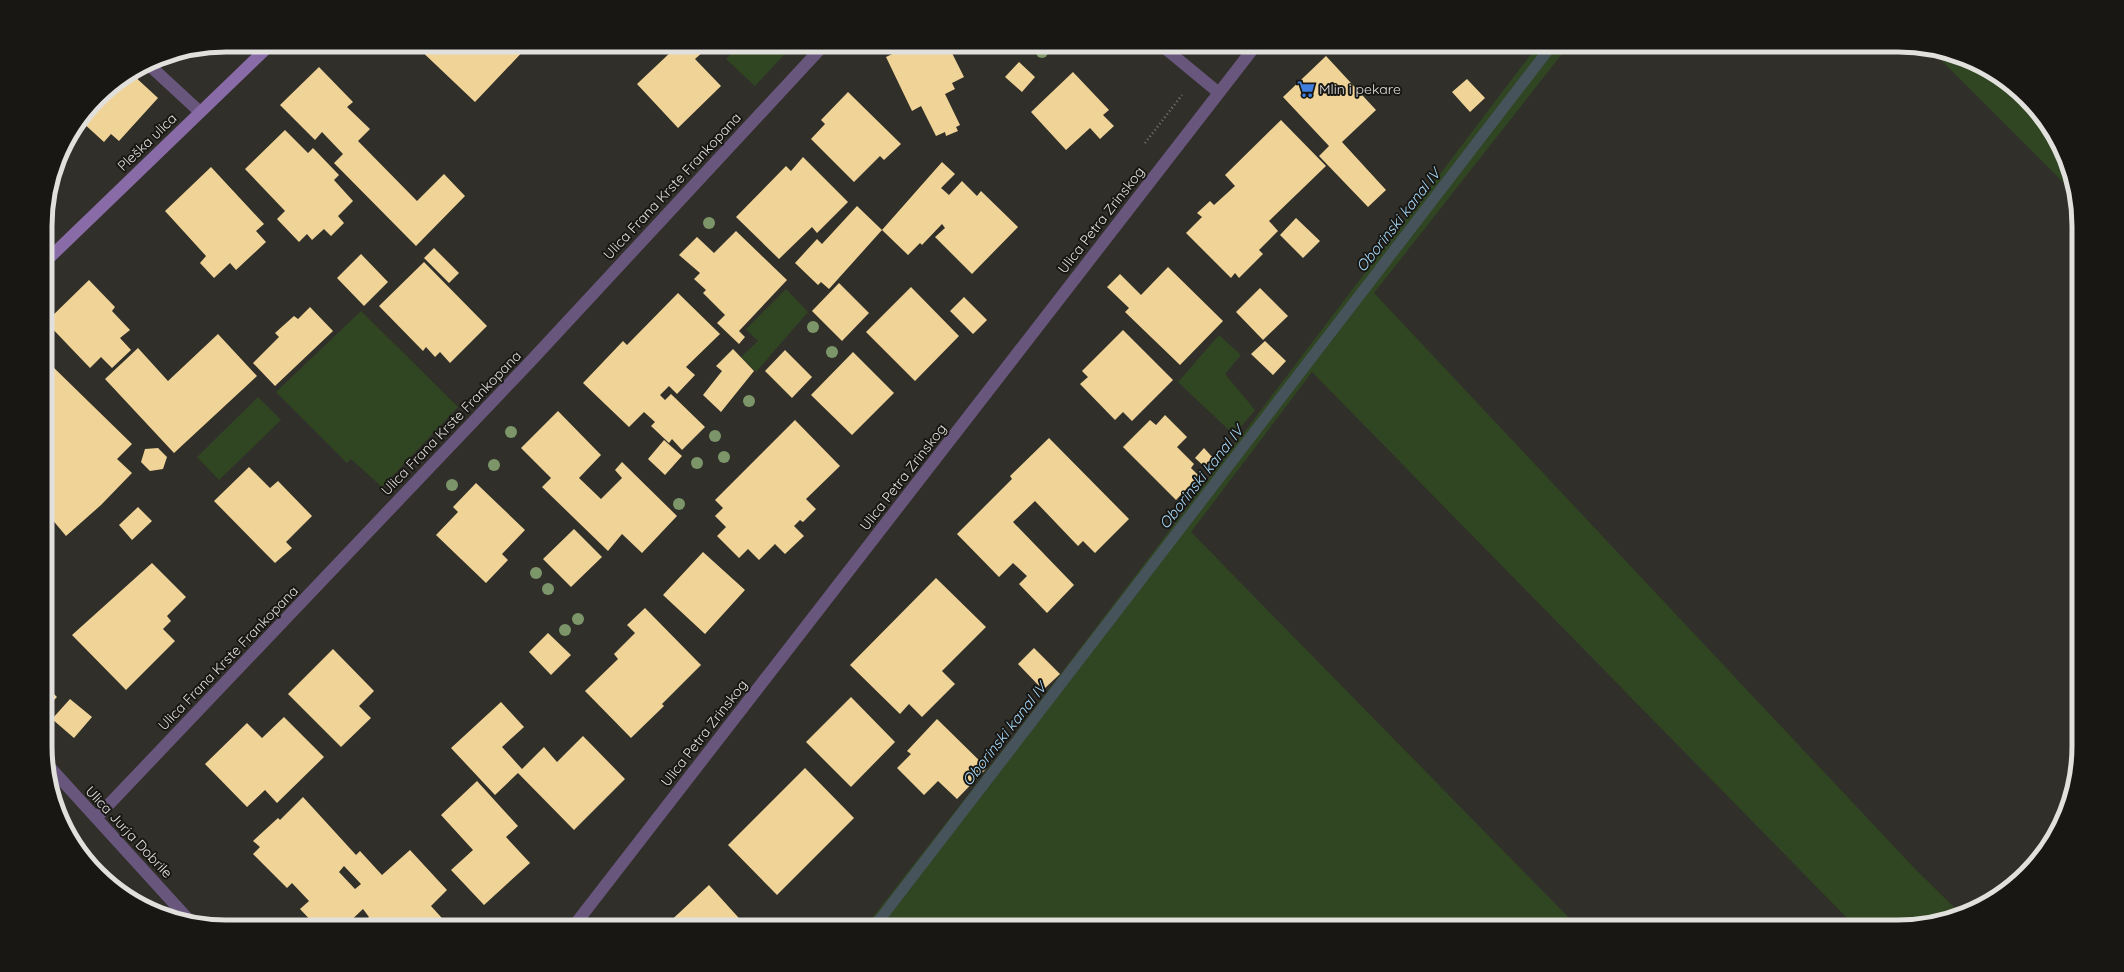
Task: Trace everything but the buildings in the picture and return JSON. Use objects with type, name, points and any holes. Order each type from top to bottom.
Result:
[{"type":"street","name":"Pleška ulica","points":[[52,255],[263,52]]},
{"type":"street","name":"Ulica Frana Krste Frankopana","points":[[96,818],[529,363],[818,52]]},
{"type":"street","points":[[1169,52],[1219,93]]},
{"type":"street","name":"Ulica Petra Zrinskog","points":[[578,920],[1251,52]]},
{"type":"street","points":[[153,68],[200,112]]},
{"type":"street","name":"Ulica Jurja Dobrile","points":[[53,771],[184,915]]},
{"type":"green space","points":[[732,52],[787,52],[755,86],[726,59]]},
{"type":"green space","points":[[1533,52],[1563,52],[1374,293],[1917,871],[1957,910],[1921,919],[1849,920],[1312,372],[1191,532],[1571,920],[870,920],[1009,742]]},
{"type":"green space","points":[[1938,56],[1965,65],[1985,75],[2013,95],[2029,111],[2049,139],[2059,159],[2068,186]]},
{"type":"green space","points":[[786,289],[808,312],[756,372],[741,357],[758,341],[746,329]]},
{"type":"green space","points":[[361,311],[458,407],[382,487],[351,459],[347,463],[276,392]]},
{"type":"green space","points":[[1219,335],[1241,355],[1225,374],[1255,410],[1234,435],[1178,382]]},
{"type":"green space","points":[[258,397],[281,420],[219,480],[197,457]]},
{"type":"waterway","name":"Oborinski kanal IV","points":[[879,920],[1547,52]]},
{"type":"place","name":"Mlin i pekare","points":[[1306,89]]}]
